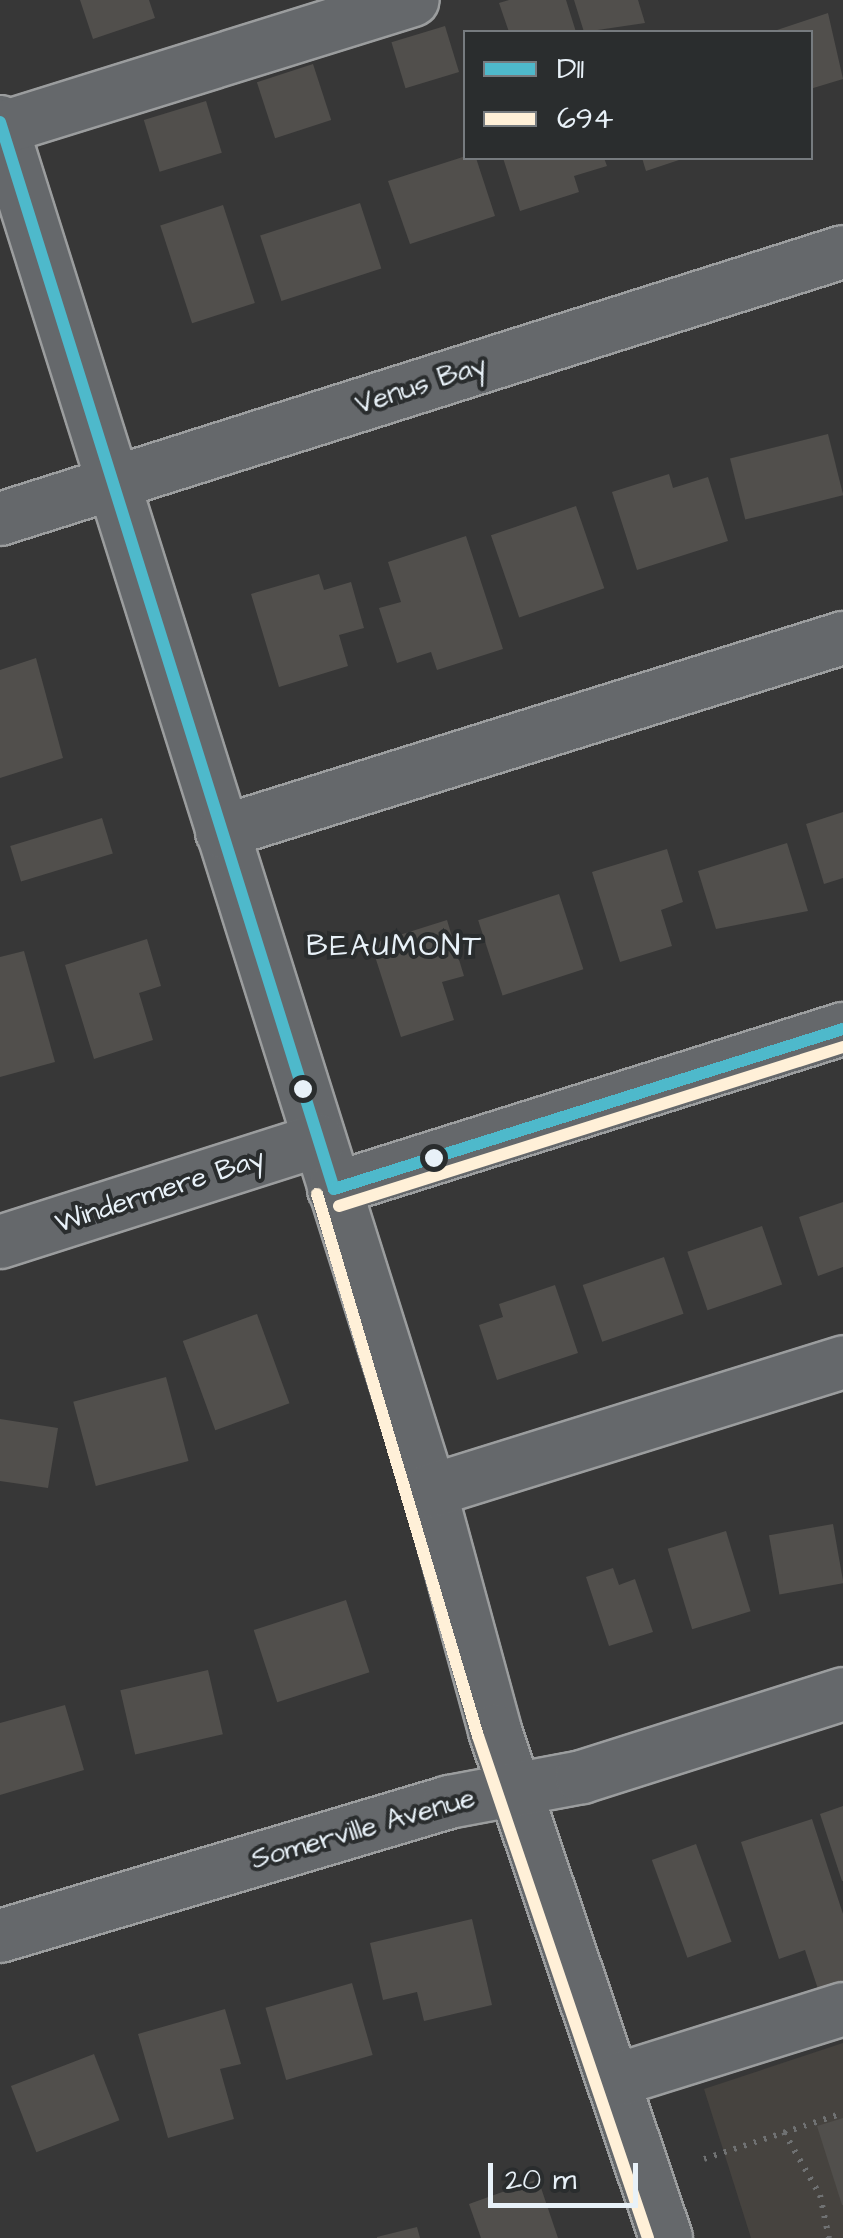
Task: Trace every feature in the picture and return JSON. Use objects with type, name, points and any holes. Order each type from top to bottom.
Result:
[{"type":"street","points":[[412,0],[1,125],[430,1492],[515,1788],[617,2080],[666,2238]]},
{"type":"street","name":"Venus Bay","points":[[0,519],[843,252]]},
{"type":"street","points":[[222,832],[843,638]]},
{"type":"street","name":"Windermere Bay","points":[[0,1242],[326,1165],[843,1029]]},
{"type":"street","points":[[430,1492],[843,1362]]},
{"type":"street","name":"Somerville Avenue","points":[[0,1936],[515,1788],[582,1777],[843,1694]]},
{"type":"street","points":[[617,2080],[843,2009]]},
{"type":"path","points":[[704,2159],[843,2113]]},
{"type":"path","points":[[784,2132],[820,2195],[829,2238]]},
{"type":"shaded area","points":[[843,2043],[843,2238],[751,2238],[704,2089]]},
{"type":"building","points":[[80,0],[149,0],[155,18],[93,39]]},
{"type":"building","points":[[566,0],[575,30],[508,30],[499,3]]},
{"type":"building","points":[[574,0],[638,0],[645,23],[583,30]]},
{"type":"building","points":[[828,13],[843,79],[813,88],[813,30],[777,30]]},
{"type":"building","points":[[445,26],[459,72],[405,88],[391,42]]},
{"type":"building","points":[[313,64],[331,120],[275,138],[257,82]]},
{"type":"building","points":[[206,101],[222,153],[160,172],[144,120]]},
{"type":"building","points":[[463,157],[477,160],[495,216],[410,244],[388,181]]},
{"type":"building","points":[[504,160],[605,160],[607,166],[574,176],[579,192],[520,211]]},
{"type":"building","points":[[643,160],[679,160],[646,171]]},
{"type":"building","points":[[360,203],[381,269],[281,301],[260,235]]},
{"type":"building","points":[[223,205],[255,303],[192,323],[160,225]]},
{"type":"building","points":[[828,434],[843,495],[745,520],[730,458]]},
{"type":"building","points":[[669,474],[673,488],[708,477],[728,541],[637,570],[612,492]]},
{"type":"building","points":[[576,506],[604,588],[519,618],[491,535]]},
{"type":"building","points":[[466,536],[503,649],[437,670],[431,652],[397,663],[379,608],[401,602],[388,562]]},
{"type":"building","points":[[319,574],[324,590],[351,582],[364,628],[339,635],[348,666],[279,687],[251,594]]},
{"type":"building","points":[[36,658],[63,758],[0,778],[0,670]]},
{"type":"building","points":[[843,812],[843,878],[824,884],[806,824]]},
{"type":"building","points":[[102,818],[113,853],[21,881],[10,846]]},
{"type":"building","points":[[787,843],[808,911],[716,929],[698,871]]},
{"type":"building","points":[[667,849],[683,902],[661,910],[672,946],[620,962],[592,872]]},
{"type":"building","points":[[559,894],[583,969],[503,995],[478,920]]},
{"type":"building","points":[[447,920],[464,976],[442,982],[454,1020],[401,1037],[371,944]]},
{"type":"building","points":[[147,939],[161,986],[139,993],[153,1040],[94,1059],[65,965]]},
{"type":"building","points":[[24,951],[55,1062],[0,1077],[0,957]]},
{"type":"building","points":[[843,1202],[843,1267],[818,1276],[799,1217]]},
{"type":"building","points":[[762,1226],[782,1285],[707,1310],[687,1252]]},
{"type":"building","points":[[664,1257],[684,1314],[602,1342],[583,1285]]},
{"type":"building","points":[[555,1285],[578,1353],[497,1380],[479,1325],[503,1317],[499,1304]]},
{"type":"building","points":[[257,1314],[289,1403],[215,1430],[183,1341]]},
{"type":"building","points":[[166,1377],[189,1461],[96,1486],[73,1402]]},
{"type":"building","points":[[0,1419],[58,1428],[48,1488],[0,1481]]},
{"type":"building","points":[[833,1524],[843,1583],[779,1594],[769,1535]]},
{"type":"building","points":[[726,1531],[751,1611],[692,1629],[668,1549]]},
{"type":"building","points":[[613,1568],[619,1585],[635,1579],[653,1632],[609,1646],[586,1577]]},
{"type":"building","points":[[346,1600],[369,1672],[277,1702],[254,1630]]},
{"type":"building","points":[[208,1670],[223,1734],[135,1755],[120,1690]]},
{"type":"building","points":[[65,1705],[84,1770],[0,1795],[0,1723]]},
{"type":"building","points":[[843,1806],[843,1881],[842,1881],[820,1814]]},
{"type":"building","points":[[812,1819],[843,1914],[843,1990],[821,1998],[805,1950],[779,1959],[741,1842]]},
{"type":"building","points":[[696,1844],[732,1942],[687,1958],[652,1860]]},
{"type":"building","points":[[472,1919],[492,2005],[424,2021],[417,1992],[383,2000],[370,1943]]},
{"type":"building","points":[[352,1983],[373,2055],[286,2080],[265,2008]]},
{"type":"building","points":[[225,2009],[241,2064],[220,2069],[234,2119],[168,2138],[138,2034]]},
{"type":"building","points":[[94,2054],[119,2120],[36,2152],[11,2086]]},
{"type":"building","points":[[843,2118],[843,2205],[842,2205],[817,2126]]},
{"type":"building","points":[[538,2179],[558,2238],[481,2238],[469,2204]]},
{"type":"building","points":[[417,2227],[420,2238],[377,2238],[377,2237]]},
{"type":"transit line","name":"D11","points":[[0,122],[334,1189]]},
{"type":"transit line","name":"D11","points":[[334,1189],[843,1029]]},
{"type":"transit line","name":"694","points":[[339,1206],[843,1047]]},
{"type":"transit line","name":"694","points":[[317,1194],[478,1736],[648,2238]]},
{"type":"district","name":"BEAUMONT","points":[[395,946]]}]
